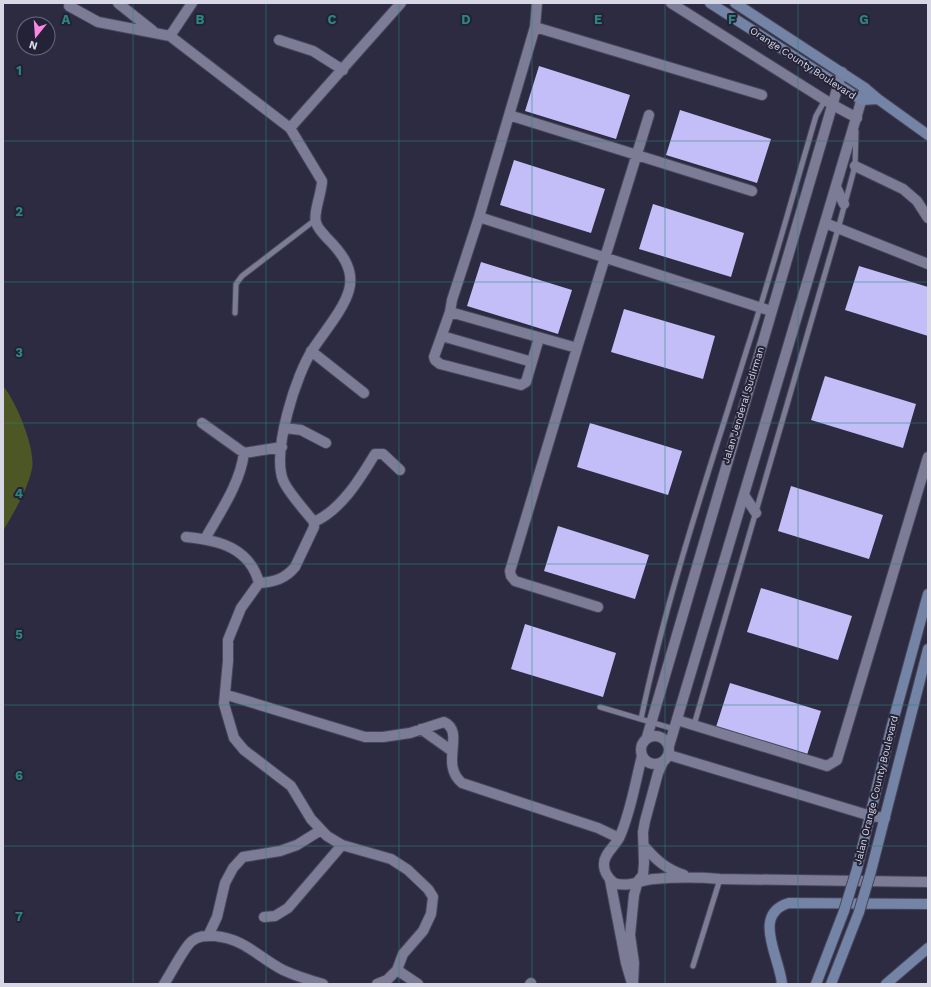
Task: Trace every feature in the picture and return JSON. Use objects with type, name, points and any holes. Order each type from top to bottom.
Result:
[{"type":"main road","name":"Orange County Boulevard","points":[[710,3],[862,100],[878,99]]},
{"type":"main road","name":"Orange County Boulevard","points":[[735,3],[842,72],[928,135]]},
{"type":"main road","name":"Jalan Orange County Boulevard","points":[[816,984],[844,911],[857,869],[892,725],[928,594]]},
{"type":"main road","name":"Jalan Orange County Boulevard","points":[[831,984],[859,912],[872,871],[907,727],[928,650]]},
{"type":"main road","points":[[782,984],[781,973],[769,927],[772,916],[782,905],[789,903],[928,904]]},
{"type":"main road","points":[[886,984],[928,948]]},
{"type":"street","points":[[71,3],[69,6],[98,22],[170,36],[290,128],[322,181],[322,190],[315,220],[319,230],[342,255],[348,264],[351,277],[349,290],[344,303],[304,363],[288,410],[282,447],[281,468],[283,482],[314,522],[312,533],[295,567],[290,573],[275,581],[259,583],[241,608],[228,640],[228,662],[224,694],[225,711],[234,738],[239,745],[291,786],[311,820],[327,836],[342,845],[381,855],[397,862],[428,889],[433,897],[431,914],[423,931],[403,954],[397,970],[387,980],[377,984]]},
{"type":"street","points":[[118,3],[154,32]]},
{"type":"street","points":[[170,36],[192,3]]},
{"type":"street","points":[[290,128],[401,3]]},
{"type":"street","points":[[537,3],[535,27],[479,218],[452,300],[450,312],[435,360],[447,366],[521,385],[526,382],[539,338]]},
{"type":"street","points":[[671,3],[829,103],[856,118]]},
{"type":"street","points":[[535,27],[762,95]]},
{"type":"street","points":[[279,40],[313,51],[343,70]]},
{"type":"street","name":"Jalan Jenderal Sudirman","points":[[647,737],[646,720],[771,311],[829,103],[842,72]]},
{"type":"street","points":[[633,984],[634,963],[630,935],[634,895],[638,881],[643,874],[645,821],[658,773],[667,754],[865,88]]},
{"type":"street","points":[[509,115],[752,191]]},
{"type":"street","points":[[598,607],[515,581],[511,576],[510,571],[649,115]]},
{"type":"street","points":[[855,166],[904,189],[917,202],[928,218]]},
{"type":"street","points":[[836,187],[844,204]]},
{"type":"street","points":[[479,218],[771,311]]},
{"type":"street","points":[[825,223],[928,264]]},
{"type":"street","points":[[450,312],[577,348]]},
{"type":"street","points":[[442,336],[532,362]]},
{"type":"street","points":[[311,351],[364,394]]},
{"type":"street","points":[[202,423],[244,453],[282,447]]},
{"type":"street","points":[[285,428],[301,430],[326,443]]},
{"type":"street","points":[[205,539],[236,482],[242,467],[244,453]]},
{"type":"street","points":[[314,522],[325,517],[349,492],[375,454],[383,454],[400,470]]},
{"type":"street","points":[[676,724],[694,725],[827,766],[837,760],[928,457]]},
{"type":"street","points":[[744,495],[756,513]]},
{"type":"street","points":[[186,537],[205,539],[240,552],[245,556],[256,572],[259,583]]},
{"type":"street","points":[[227,695],[365,737],[410,734],[444,722],[451,726],[454,732],[452,763],[456,778],[462,783],[598,828],[619,838]]},
{"type":"street","points":[[421,729],[452,750]]},
{"type":"street","points":[[633,984],[626,963],[610,880],[604,865],[605,857],[619,838],[627,817],[642,756],[640,750],[642,743],[647,737],[653,735],[660,736],[666,740],[667,754]]},
{"type":"street","points":[[667,754],[871,816],[885,818]]},
{"type":"street","points":[[642,756],[652,764],[667,754]]},
{"type":"street","points":[[208,936],[217,918],[225,883],[232,868],[243,857],[280,851],[297,846],[321,830]]},
{"type":"street","points":[[643,843],[657,861],[671,871],[690,877]]},
{"type":"street","points":[[264,917],[275,916],[288,908],[342,845]]},
{"type":"street","points":[[610,880],[614,883],[625,885],[638,881],[690,877],[720,879],[928,882]]},
{"type":"street","points":[[164,984],[191,942],[199,936],[227,937],[239,941],[282,969],[302,979],[323,984]]},
{"type":"street","points":[[397,970],[418,984]]},
{"type":"lane","points":[[646,720],[652,666],[694,520],[760,308],[814,123],[829,103]]},
{"type":"lane","points":[[694,725],[855,166],[856,118]]},
{"type":"lane","points":[[235,313],[236,284],[242,276],[315,220]]},
{"type":"lane","points":[[600,708],[646,720],[676,724]]},
{"type":"lane","points":[[693,966],[720,879]]},
{"type":"green space","points":[[3,386],[14,402],[24,426],[31,450],[32,469],[20,501],[3,531]]},
{"type":"building","points":[[539,66],[630,95],[616,139],[525,111]]},
{"type":"building","points":[[680,110],[771,139],[757,183],[666,155]]},
{"type":"building","points":[[514,160],[605,189],[591,233],[500,205]]},
{"type":"building","points":[[653,204],[744,233],[731,277],[639,249]]},
{"type":"building","points":[[481,262],[572,290],[558,334],[467,306]]},
{"type":"building","points":[[859,266],[928,287],[928,336],[845,310]]},
{"type":"building","points":[[624,309],[715,336],[703,379],[611,352]]},
{"type":"building","points":[[825,376],[916,404],[903,448],[811,420]]},
{"type":"building","points":[[590,423],[682,451],[668,495],[577,467]]},
{"type":"building","points":[[791,486],[883,515],[869,559],[778,531]]},
{"type":"building","points":[[558,526],[649,555],[635,599],[544,571]]},
{"type":"building","points":[[761,588],[852,616],[838,660],[747,632]]},
{"type":"building","points":[[525,624],[616,653],[603,697],[511,669]]},
{"type":"building","points":[[730,683],[821,711],[807,755],[716,727]]}]
